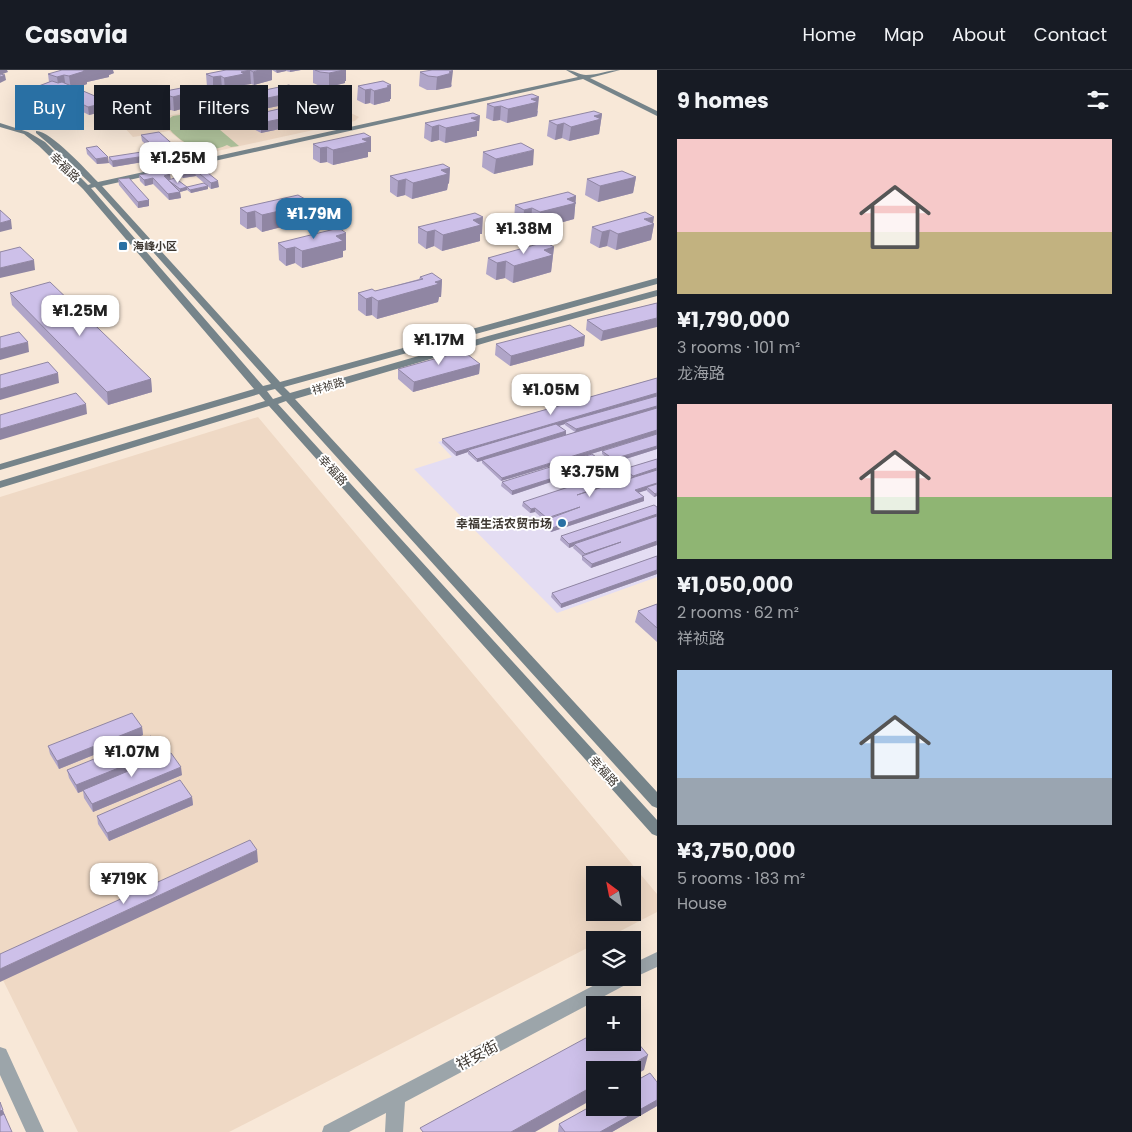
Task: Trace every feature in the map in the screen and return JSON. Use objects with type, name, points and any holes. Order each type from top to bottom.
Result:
[{"type":"main road","points":[[569,70],[657,114]]},
{"type":"main road","points":[[86,187],[617,70]]},
{"type":"main road","name":"幸福路","points":[[0,120],[35,131],[52,142],[97,185],[657,802]]},
{"type":"main road","name":"幸福路","points":[[0,125],[26,133],[42,144],[86,187],[261,390],[657,830]]},
{"type":"main road","name":"祥祯路","points":[[0,467],[261,390],[657,282]]},
{"type":"main road","name":"祥祯路","points":[[0,485],[288,397],[535,325],[657,292]]},
{"type":"street","points":[[641,967],[657,959]]},
{"type":"street","name":"祥安街","points":[[331,1132],[608,986]]},
{"type":"street","points":[[0,1055],[36,1132]]},
{"type":"street","points":[[394,1132],[396,1098]]},
{"type":"shaded area","points":[[278,94],[278,130],[314,130],[199,155],[169,131],[133,137],[127,130],[170,130],[170,115],[180,113],[180,130],[268,130],[268,96]]},
{"type":"shaded area","points":[[352,114],[359,117],[352,122]]},
{"type":"shaded area","name":"幸福生活农贸市场","points":[[657,380],[657,577],[557,613],[414,469],[452,457],[438,442]]},
{"type":"shaded area","points":[[258,417],[634,866],[586,866],[586,921],[640,921],[620,931],[586,931],[586,949],[229,1132],[78,1132],[0,974],[0,497]]},
{"type":"shaded area","points":[[641,875],[657,894],[657,912],[641,920]]},
{"type":"green space","points":[[180,115],[180,130],[220,130],[239,146],[231,147],[227,145],[218,148],[200,149],[192,146],[170,130],[170,118]]},
{"type":"building","points":[[62,70],[85,71],[69,76],[57,77],[48,74]]},
{"type":"building","points":[[226,70],[250,70],[241,72],[244,74],[224,78],[206,74]]},
{"type":"building","points":[[315,70],[344,70],[329,73]]},
{"type":"building","points":[[432,70],[453,71],[449,72],[452,73],[437,77],[428,76],[420,72]]},
{"type":"building","points":[[52,81],[69,85],[41,85]]},
{"type":"building","points":[[383,81],[391,85],[387,86],[390,87],[374,91],[371,89],[365,90],[358,86]]},
{"type":"building","points":[[278,87],[278,96],[268,98],[268,89]]},
{"type":"building","points":[[180,88],[180,95],[170,96],[170,90]]},
{"type":"building","points":[[84,91],[94,96],[94,106],[88,107],[84,105]]},
{"type":"building","points":[[532,94],[539,97],[531,99],[538,102],[508,109],[487,104]]},
{"type":"building","points":[[278,109],[278,119],[268,122],[268,111]]},
{"type":"building","points":[[594,111],[602,114],[594,116],[601,119],[571,127],[564,123],[557,125],[549,121]]},
{"type":"building","points":[[473,113],[480,116],[471,118],[478,121],[446,128],[439,125],[432,127],[425,123]]},
{"type":"building","points":[[159,132],[178,149],[160,152],[141,135]]},
{"type":"building","points":[[364,133],[371,137],[362,139],[368,142],[333,150],[327,147],[320,148],[313,144]]},
{"type":"building","points":[[521,143],[534,150],[496,159],[483,152]]},
{"type":"building","points":[[97,146],[108,157],[96,159],[86,148]]},
{"type":"building","points":[[148,151],[152,155],[112,161],[109,157]]},
{"type":"building","points":[[154,157],[159,161],[148,163],[143,160]]},
{"type":"building","points":[[443,164],[450,168],[441,170],[448,174],[413,183],[406,179],[398,181],[390,176]]},
{"type":"building","points":[[196,168],[195,173],[183,175],[178,172]]},
{"type":"building","points":[[203,169],[218,181],[211,183],[195,170]]},
{"type":"building","points":[[165,170],[170,174],[164,176],[180,192],[168,194],[153,178],[144,180],[139,175]]},
{"type":"building","points":[[622,171],[636,177],[600,186],[587,179]]},
{"type":"building","points":[[129,178],[149,200],[138,202],[118,179]]},
{"type":"building","points":[[175,178],[187,187],[180,189],[168,180]]},
{"type":"building","points":[[204,183],[208,186],[190,190],[187,187]]},
{"type":"building","points":[[568,192],[576,196],[567,199],[576,203],[540,212],[532,208],[524,210],[515,205]]},
{"type":"building","points":[[298,195],[305,199],[294,201],[301,206],[262,215],[255,211],[247,213],[240,208]]},
{"type":"building","points":[[0,210],[11,220],[0,223]]},
{"type":"building","points":[[645,212],[654,217],[644,219],[654,224],[618,234],[610,230],[602,232],[592,227]]},
{"type":"building","points":[[475,213],[483,217],[473,220],[481,225],[443,235],[435,230],[427,232],[418,227]]},
{"type":"building","points":[[339,228],[346,233],[336,236],[343,241],[302,251],[295,247],[286,249],[278,243]]},
{"type":"building","points":[[545,242],[554,247],[544,250],[553,255],[514,266],[506,261],[497,263],[488,258]]},
{"type":"building","points":[[20,247],[34,260],[0,268],[0,252]]},
{"type":"building","points":[[432,273],[442,280],[435,282],[439,284],[378,301],[372,297],[366,299],[358,293],[372,289],[375,291],[423,279],[420,277]]},
{"type":"building","points":[[50,282],[151,379],[107,392],[10,293]]},
{"type":"building","points":[[657,303],[657,318],[603,331],[587,320]]},
{"type":"building","points":[[570,325],[585,336],[511,356],[496,344]]},
{"type":"building","points":[[19,332],[28,342],[0,349],[0,337]]},
{"type":"building","points":[[463,351],[480,364],[414,382],[398,369]]},
{"type":"building","points":[[48,362],[58,373],[0,389],[0,375]]},
{"type":"building","points":[[657,378],[657,393],[456,452],[442,439]]},
{"type":"building","points":[[76,393],[86,404],[0,429],[0,415]]},
{"type":"building","points":[[657,396],[657,406],[576,429],[565,422]]},
{"type":"building","points":[[657,408],[657,430],[502,478],[482,460]]},
{"type":"building","points":[[556,424],[566,431],[477,459],[468,450]]},
{"type":"building","points":[[657,434],[657,446],[613,459],[602,451]]},
{"type":"building","points":[[592,454],[603,462],[512,491],[502,482]]},
{"type":"building","points":[[657,459],[657,468],[633,476],[624,469]]},
{"type":"building","points":[[657,470],[657,483],[635,490],[644,497],[552,528],[543,521],[580,507],[547,518],[535,508],[531,509],[523,502],[614,472],[623,479],[577,495]]},
{"type":"building","points":[[657,484],[657,493],[655,494],[647,487]]},
{"type":"building","points":[[654,505],[657,507],[657,514],[569,544],[561,536]]},
{"type":"building","points":[[657,516],[657,541],[592,564],[582,556],[621,542],[585,554],[574,544]]},
{"type":"building","points":[[657,556],[657,570],[561,604],[552,593]]},
{"type":"building","points":[[657,604],[657,628],[638,611]]},
{"type":"building","points":[[132,713],[142,727],[57,761],[48,746]]},
{"type":"building","points":[[151,736],[161,751],[76,785],[67,770]]},
{"type":"building","points":[[171,753],[181,767],[92,804],[83,790]]},
{"type":"building","points":[[180,780],[192,797],[107,833],[97,816]]},
{"type":"building","points":[[250,840],[257,850],[0,969],[0,954]]},
{"type":"building","points":[[586,1038],[586,1051],[641,1051],[641,1047],[648,1055],[638,1061],[586,1061],[586,1090],[511,1132],[423,1132],[420,1128]]},
{"type":"building","points":[[650,1073],[657,1082],[657,1100],[641,1109],[641,1078]]},
{"type":"building","points":[[586,1109],[586,1116],[628,1116],[600,1132],[565,1132],[559,1124]]},
{"type":"building","points":[[4,1114],[12,1132],[0,1132],[0,1116]]},
{"type":"place","name":"海峰小区","points":[[123,246]]},
{"type":"place","name":"幸福生活农贸市场","points":[[562,523]]}]
